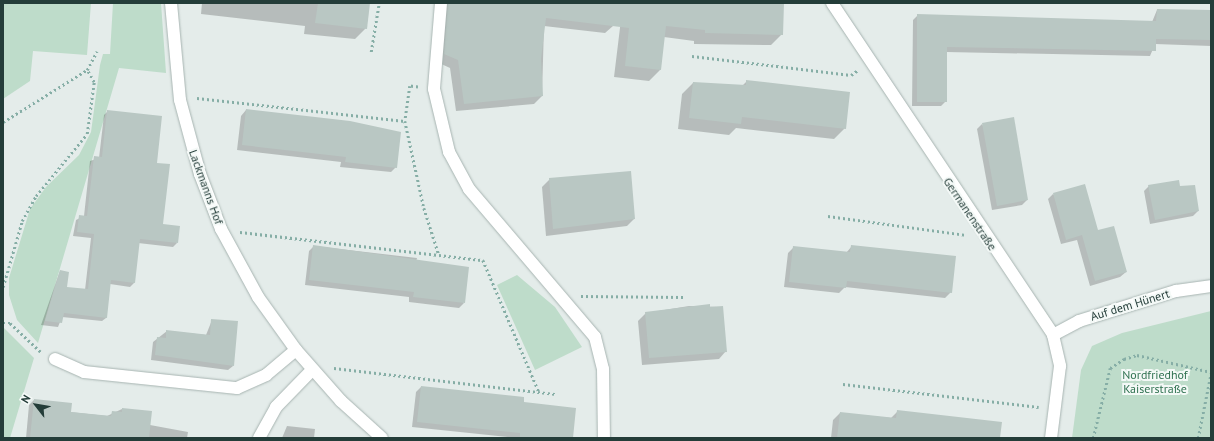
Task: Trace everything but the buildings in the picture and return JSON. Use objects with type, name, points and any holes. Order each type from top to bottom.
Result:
[{"type":"street","name":"Lackmanns Hof","points":[[171,3],[180,100],[200,174],[221,229],[258,297],[296,350],[312,370],[382,438]]},
{"type":"street","points":[[441,3],[434,89],[449,152],[460,177],[587,324],[600,352],[604,438]]},
{"type":"street","name":"Germanenstraße","points":[[832,3],[985,237],[1053,335],[1060,366],[1051,438]]},
{"type":"street","name":"Auf dem Hünert","points":[[1053,335],[1079,321],[1176,291],[1211,286]]},
{"type":"street","points":[[55,359],[84,372],[237,388],[266,375],[296,350]]},
{"type":"street","points":[[259,438],[276,407],[312,370]]},
{"type":"path","points":[[371,52],[378,3]]},
{"type":"path","points":[[3,122],[87,70],[97,51]]},
{"type":"path","points":[[692,56],[851,74],[870,62]]},
{"type":"path","points":[[3,287],[22,221],[36,196],[86,134],[94,82],[87,70]]},
{"type":"path","points":[[434,89],[410,86],[405,120],[424,208],[439,255]]},
{"type":"path","points":[[180,100],[199,98],[405,120]]},
{"type":"path","points":[[828,216],[985,237]]},
{"type":"path","points":[[221,229],[483,260],[539,392]]},
{"type":"path","points":[[565,299],[571,296],[683,297]]},
{"type":"path","points":[[3,323],[10,323],[34,348],[55,359]]},
{"type":"path","points":[[1093,438],[1110,368],[1124,359],[1137,355],[1211,373],[1198,438]]},
{"type":"path","points":[[312,370],[333,368],[556,394]]},
{"type":"path","points":[[843,384],[1054,409]]},
{"type":"green space","points":[[3,3],[91,3],[87,55],[33,51],[30,81],[3,99]]},
{"type":"green space","points":[[113,3],[161,3],[166,73],[119,68],[38,343],[17,320],[9,295],[9,278],[30,209],[46,187],[79,155],[91,132],[100,65],[103,54],[110,54]]},
{"type":"green space","points":[[517,275],[555,307],[582,347],[535,370],[497,285]]},
{"type":"green space","name":"Nordfriedhof Kaiserstraße","points":[[1211,311],[1211,438],[1072,438],[1081,370],[1092,346],[1122,333]]},
{"type":"green space","points":[[3,327],[34,358],[10,438],[3,438]]}]
